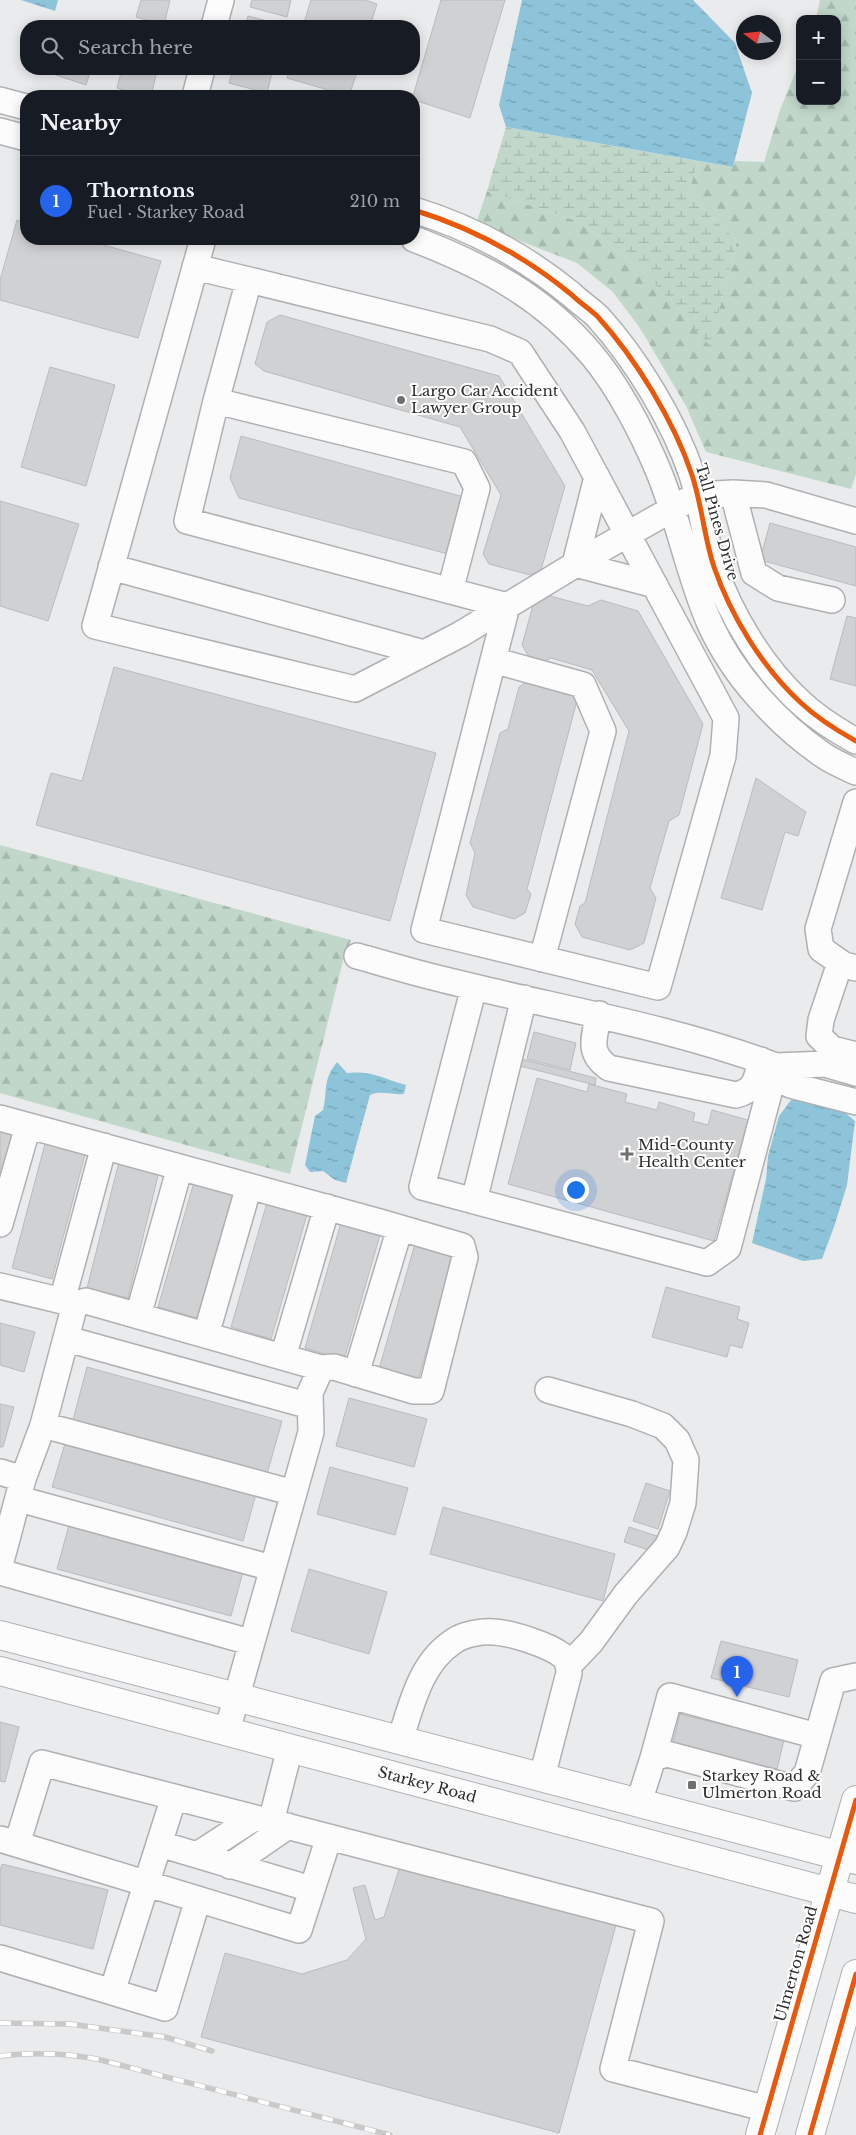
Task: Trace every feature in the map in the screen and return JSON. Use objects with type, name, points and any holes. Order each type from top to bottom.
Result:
[{"type":"main road","points":[[0,1635],[848,1858]]},
{"type":"main road","name":"Starkey Road","points":[[0,1671],[843,1895]]},
{"type":"main road","name":"Ulmerton Road","points":[[760,2135],[767,2109],[843,1895],[856,1800]]},
{"type":"main road","points":[[810,2135],[856,1974]]},
{"type":"street","points":[[216,20],[221,0]]},
{"type":"street","points":[[197,90],[200,75]]},
{"type":"street","points":[[0,100],[20,105]]},
{"type":"street","points":[[0,131],[20,136]]},
{"type":"street","name":"Tall Pines Drive","points":[[420,212],[468,230],[514,253],[556,282],[597,317],[636,367],[667,417],[692,475],[714,566],[746,636],[800,703],[833,728],[856,741]]},
{"type":"street","points":[[420,241],[462,258],[504,280],[537,303],[592,355],[618,392],[658,470],[696,590],[710,626],[728,658],[770,709],[794,732],[824,755],[856,772]]},
{"type":"street","points":[[201,245],[95,626],[355,689],[461,634],[576,564],[697,495],[733,493],[766,495],[856,521]]},
{"type":"street","points":[[195,267],[490,338],[520,352],[572,431],[726,718],[723,756],[658,986],[424,930],[507,606]]},
{"type":"street","points":[[249,280],[216,401],[187,520],[507,606]]},
{"type":"street","points":[[216,401],[464,462],[477,488],[450,591]]},
{"type":"street","points":[[576,564],[597,477]]},
{"type":"street","points":[[733,493],[754,573],[778,588],[832,600]]},
{"type":"street","points":[[576,564],[654,585]]},
{"type":"street","points":[[111,567],[424,653]]},
{"type":"street","points":[[493,660],[583,685],[604,731],[542,958]]},
{"type":"street","points":[[856,802],[818,929],[821,949],[848,965],[821,1020],[820,1036],[832,1049],[856,1055]]},
{"type":"street","points":[[357,956],[474,987],[599,1014],[740,1052],[768,1063],[825,1064],[856,1073]]},
{"type":"street","points":[[474,987],[422,1187],[707,1264],[728,1248],[768,1063]]},
{"type":"street","points":[[474,1201],[524,998]]},
{"type":"street","points":[[599,1014],[594,1053],[599,1061],[609,1068],[736,1094],[746,1092],[754,1085],[768,1063]]},
{"type":"street","points":[[768,1063],[790,1085],[856,1102]]},
{"type":"street","points":[[0,1118],[327,1207],[462,1246],[465,1257],[431,1391],[414,1391],[334,1367],[321,1368],[86,1300],[69,1303],[0,1286]]},
{"type":"street","points":[[0,1224],[28,1126]]},
{"type":"street","points":[[0,1565],[5,1526],[21,1489],[43,1425],[67,1339],[69,1303],[104,1146]]},
{"type":"street","points":[[138,1316],[180,1167]]},
{"type":"street","points":[[206,1335],[249,1186]]},
{"type":"street","points":[[283,1357],[327,1207]]},
{"type":"street","points":[[356,1374],[400,1228]]},
{"type":"street","points":[[67,1339],[310,1406]]},
{"type":"street","points":[[227,1732],[250,1642],[311,1432],[310,1393],[321,1368]]},
{"type":"street","points":[[548,1390],[632,1414],[663,1426],[678,1440],[686,1460],[683,1504],[667,1548],[626,1594],[591,1642],[569,1665]]},
{"type":"street","points":[[43,1425],[294,1494]]},
{"type":"street","points":[[0,1472],[21,1489],[272,1568]]},
{"type":"street","points":[[0,1572],[250,1642]]},
{"type":"street","points":[[400,1740],[419,1683],[435,1657],[455,1640],[473,1634],[494,1632],[516,1637],[552,1649],[563,1657],[569,1665],[569,1673],[542,1777]]},
{"type":"street","points":[[653,1758],[667,1754],[794,1788],[806,1773],[833,1681],[856,1676]]},
{"type":"street","points":[[640,1802],[670,1696],[817,1736]]},
{"type":"street","points":[[230,1866],[271,1822],[290,1748]]},
{"type":"street","points":[[329,1837],[299,1930],[8,1841],[42,1763],[329,1837],[652,1921],[613,2069],[767,2109]]},
{"type":"street","points":[[112,1992],[174,1797]]},
{"type":"street","points":[[197,1856],[271,1822]]},
{"type":"street","points":[[160,1844],[311,1889]]},
{"type":"street","points":[[0,1958],[165,2008],[198,1899]]},
{"type":"green space","points":[[820,0],[856,0],[856,474],[851,489],[706,452],[686,406],[640,328],[613,292],[577,263],[476,224],[487,191],[580,222],[645,273],[710,345],[737,241],[688,194],[698,161],[733,167],[735,161],[764,162],[780,110],[796,71],[796,105],[841,105],[841,15],[817,15]]},
{"type":"green space","points":[[506,127],[698,161],[688,194],[737,241],[710,346],[645,273],[580,222],[487,191]]},
{"type":"green space","points":[[0,845],[351,940],[344,957],[290,1174],[0,1093]]},
{"type":"water","points":[[21,0],[58,0],[55,11]]},
{"type":"water","points":[[522,0],[693,0],[735,43],[736,60],[741,60],[752,93],[733,167],[506,127],[499,105]]},
{"type":"water","points":[[337,1062],[347,1073],[370,1074],[406,1085],[404,1094],[378,1093],[370,1095],[346,1183],[335,1180],[323,1171],[310,1172],[305,1165],[315,1116],[323,1110],[327,1080]]},
{"type":"water","points":[[791,1100],[810,1100],[838,1107],[855,1121],[847,1185],[822,1259],[803,1261],[752,1243],[766,1179],[768,1156],[779,1116]]},
{"type":"building","points":[[141,0],[170,0],[165,20],[146,20],[136,17]]},
{"type":"building","points":[[252,0],[291,0],[287,17],[250,7]]},
{"type":"building","points":[[311,0],[365,0],[377,4],[372,20],[305,20]]},
{"type":"building","points":[[441,0],[505,0],[470,118],[420,102],[420,90],[415,90]]},
{"type":"building","points":[[248,16],[264,20],[247,20]]},
{"type":"building","points":[[56,75],[89,75],[86,85]]},
{"type":"building","points":[[120,75],[156,75],[152,90],[124,90],[117,88]]},
{"type":"building","points":[[231,75],[272,75],[268,90],[256,90],[229,83]]},
{"type":"building","points":[[288,75],[356,75],[351,90],[328,90],[287,78]]},
{"type":"building","points":[[17,220],[20,221],[20,245],[104,245],[161,261],[138,338],[0,300],[0,280]]},
{"type":"building","points":[[280,315],[499,376],[565,486],[541,570],[530,575],[489,564],[483,554],[501,495],[460,427],[264,371],[255,364],[267,322]]},
{"type":"building","points":[[50,367],[115,385],[86,486],[21,467]]},
{"type":"building","points":[[241,436],[464,497],[448,554],[239,498],[230,478]]},
{"type":"building","points":[[0,501],[79,524],[48,621],[0,606]]},
{"type":"building","points":[[770,523],[856,547],[856,586],[760,560]]},
{"type":"building","points":[[546,595],[588,606],[601,600],[638,611],[703,724],[679,815],[669,821],[650,888],[656,898],[644,943],[630,950],[582,937],[575,924],[580,906],[585,903],[629,731],[592,670],[551,658],[545,661],[529,657],[522,645],[534,602]]},
{"type":"building","points":[[847,616],[856,618],[856,686],[830,679]]},
{"type":"building","points":[[114,667],[436,753],[390,921],[36,825],[51,773],[82,781]]},
{"type":"building","points":[[532,678],[553,684],[557,691],[578,697],[527,889],[531,894],[525,913],[514,919],[473,907],[466,895],[475,853],[470,843],[500,733],[508,729],[519,687]]},
{"type":"building","points":[[756,778],[806,812],[798,836],[785,832],[762,910],[721,898]]},
{"type":"building","points":[[534,1032],[576,1043],[570,1070],[527,1059]]},
{"type":"building","points":[[517,1058],[596,1078],[595,1085],[516,1065]]},
{"type":"building","name":"Mid-County Health Center","points":[[537,1078],[587,1092],[589,1084],[627,1094],[625,1102],[657,1110],[659,1102],[695,1113],[693,1121],[708,1125],[712,1110],[748,1120],[714,1241],[508,1184]]},
{"type":"building","points":[[0,1128],[13,1132],[0,1178]]},
{"type":"building","points":[[46,1140],[86,1151],[52,1279],[12,1268]]},
{"type":"building","points":[[119,1162],[159,1172],[128,1298],[87,1288]]},
{"type":"building","points":[[194,1182],[233,1193],[197,1318],[158,1307]]},
{"type":"building","points":[[268,1199],[308,1211],[271,1339],[231,1327]]},
{"type":"building","points":[[341,1223],[380,1235],[344,1360],[305,1348]]},
{"type":"building","points":[[415,1244],[454,1255],[418,1380],[379,1369]]},
{"type":"building","points":[[666,1287],[740,1307],[737,1319],[749,1323],[742,1348],[730,1345],[727,1357],[652,1337]]},
{"type":"building","points":[[0,1323],[35,1332],[24,1372],[0,1365]]},
{"type":"building","points":[[87,1367],[282,1421],[267,1474],[73,1420]]},
{"type":"building","points":[[349,1398],[427,1419],[414,1467],[336,1446]]},
{"type":"building","points":[[0,1404],[14,1407],[3,1447],[0,1447]]},
{"type":"building","points":[[66,1440],[256,1494],[243,1541],[52,1487]]},
{"type":"building","points":[[330,1467],[408,1488],[395,1535],[317,1514]]},
{"type":"building","points":[[646,1483],[670,1491],[658,1529],[633,1521]]},
{"type":"building","points":[[443,1507],[615,1554],[603,1601],[430,1554]]},
{"type":"building","points":[[69,1525],[243,1572],[231,1616],[57,1569]]},
{"type":"building","points":[[629,1527],[660,1537],[655,1552],[624,1542]]},
{"type":"building","points":[[309,1569],[387,1592],[369,1654],[291,1631]]},
{"type":"building","points":[[721,1641],[798,1660],[789,1697],[711,1678]]},
{"type":"building","points":[[680,1714],[784,1740],[777,1769],[673,1743]]},
{"type":"building","points":[[0,1722],[19,1727],[5,1782],[0,1781]]},
{"type":"building","points":[[2,1864],[108,1890],[93,1949],[0,1925],[0,1871]]},
{"type":"building","points":[[400,1866],[616,1925],[559,2133],[201,2037],[225,1953],[302,1974],[347,1960],[366,1939],[353,1888],[365,1885],[375,1920],[384,1917]]},
{"type":"railway","points":[[0,2023],[70,2024],[165,2037],[212,2051]]},
{"type":"railway","points":[[0,2056],[48,2054],[73,2055],[97,2059],[390,2135]]},
{"type":"cycle path","points":[[420,212],[477,235],[517,256],[554,281],[598,317],[640,371],[675,433],[692,475],[714,567],[729,604],[749,640],[773,673],[800,702],[841,733],[856,741]]},
{"type":"cycle path","points":[[760,2135],[856,1800]]},
{"type":"cycle path","points":[[810,2135],[856,1974]]},
{"type":"place","name":"Largo Car Accident Lawyer Group","points":[[401,400]]},
{"type":"place","name":"Mid-County Health Center","points":[[627,1154]]},
{"type":"place","name":"Thorntons","points":[[737,1697]]},
{"type":"place","name":"Starkey Road & Ulmerton Road","points":[[692,1785]]}]
